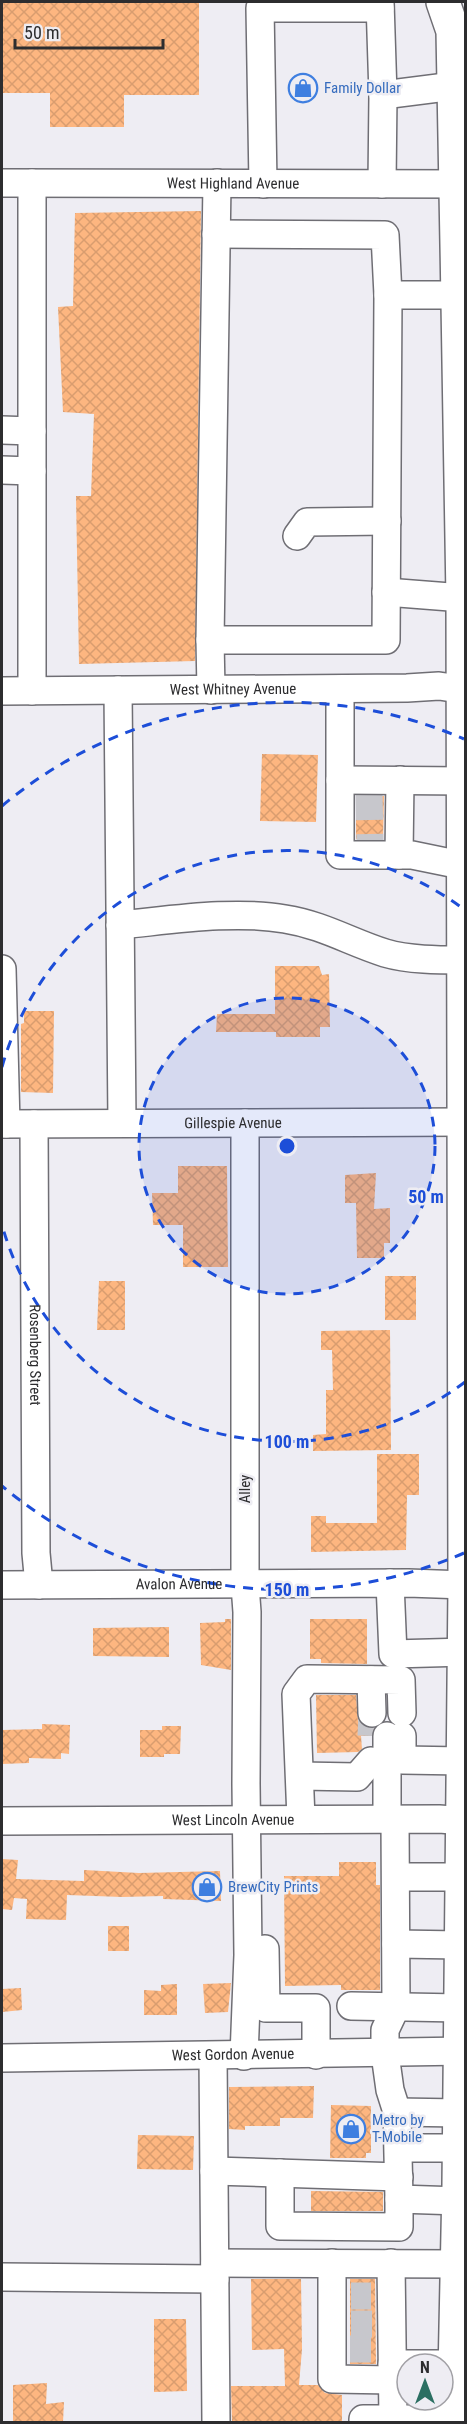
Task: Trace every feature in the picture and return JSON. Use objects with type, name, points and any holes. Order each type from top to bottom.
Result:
[{"type":"main road","points":[[454,13],[454,86],[461,184],[456,296],[464,435],[465,1652],[460,2008],[463,2051],[455,2364],[458,2420]]},
{"type":"street","points":[[263,184],[260,8],[380,4],[383,95],[382,184]]},
{"type":"street","points":[[383,95],[454,86]]},
{"type":"street","name":"West Highland Avenue","points":[[2,183],[461,184]]},
{"type":"street","points":[[32,183],[32,691]]},
{"type":"street","points":[[211,690],[217,183]]},
{"type":"street","points":[[210,640],[386,640],[388,295],[385,235],[216,234]]},
{"type":"street","points":[[388,295],[456,296]]},
{"type":"street","points":[[2,430],[32,431]]},
{"type":"street","points":[[2,470],[32,471]]},
{"type":"street","points":[[297,536],[307,522],[387,521]]},
{"type":"street","points":[[386,592],[463,598]]},
{"type":"street","name":"West Whitney Avenue","points":[[2,691],[340,689],[438,686],[464,690]]},
{"type":"street","points":[[340,689],[340,855],[370,848],[464,866]]},
{"type":"street","points":[[118,690],[122,1123]]},
{"type":"street","points":[[340,780],[369,786],[400,780],[464,781]]},
{"type":"street","points":[[399,855],[400,780]]},
{"type":"street","points":[[120,924],[219,916],[284,918],[327,929],[386,953],[464,944]]},
{"type":"street","points":[[2,969],[4,1124]]},
{"type":"street","name":"Gillespie Avenue","points":[[4,1124],[463,1122]]},
{"type":"street","name":"Alley","points":[[244,2056],[248,1955],[245,1123]]},
{"type":"street","name":"Rosenberg Street","points":[[34,1124],[36,1541],[39,1585]]},
{"type":"street","points":[[390,1583],[393,1654],[465,1652]]},
{"type":"street","name":"Avalon Avenue","points":[[2,1585],[390,1583],[465,1605]]},
{"type":"street","points":[[280,2173],[280,2226],[399,2227],[397,2112],[390,2090],[385,2054],[386,2030],[396,2007],[396,1877],[387,1736],[379,1680],[307,1678],[296,1694],[301,1819]]},
{"type":"street","points":[[387,1736],[464,1747]]},
{"type":"street","points":[[300,1776],[357,1777],[387,1736]]},
{"type":"street","name":"West Lincoln Avenue","points":[[2,1821],[301,1819],[464,1821]]},
{"type":"street","points":[[396,1877],[463,1891]]},
{"type":"street","points":[[264,1919],[266,2008],[316,2008],[316,2055]]},
{"type":"street","points":[[396,1944],[461,1945]]},
{"type":"street","points":[[351,2006],[460,2008]]},
{"type":"street","name":"West Gordon Avenue","points":[[2,2058],[385,2054],[463,2051]]},
{"type":"street","points":[[213,2056],[216,2422]]},
{"type":"street","points":[[397,2112],[460,2113]]},
{"type":"street","points":[[399,2148],[460,2148]]},
{"type":"street","points":[[214,2171],[280,2173],[399,2188],[461,2190]]},
{"type":"street","points":[[332,2263],[362,2296],[368,2343],[393,2419]]},
{"type":"street","points":[[2,2277],[215,2271],[332,2263],[458,2264]]},
{"type":"street","points":[[368,2343],[362,2296],[391,2263]]},
{"type":"street","points":[[368,2343],[405,2352]]},
{"type":"street","points":[[363,2422],[363,2419],[458,2420]]},
{"type":"building","points":[[2,2],[199,2],[199,95],[124,95],[124,127],[50,127],[50,93],[2,93]]},
{"type":"building","points":[[201,211],[195,661],[79,664],[76,496],[91,496],[94,414],[63,412],[58,307],[73,306],[75,213]]},
{"type":"building","points":[[262,754],[318,755],[316,822],[260,821]]},
{"type":"building","points":[[356,796],[384,796],[383,839],[356,839]]},
{"type":"building","points":[[275,966],[319,966],[322,975],[329,974],[330,1027],[320,1027],[320,1037],[276,1037],[276,1032],[216,1032],[217,1014],[275,1014]]},
{"type":"building","points":[[24,1011],[54,1011],[53,1093],[21,1092],[21,1024],[24,1023]]},
{"type":"building","points":[[178,1166],[227,1166],[228,1267],[183,1267],[183,1225],[153,1225],[152,1193],[178,1193]]},
{"type":"building","points":[[376,1173],[374,1209],[390,1208],[390,1243],[384,1243],[384,1258],[357,1258],[356,1203],[345,1203],[345,1175]]},
{"type":"building","points":[[385,1276],[416,1276],[416,1320],[385,1320]]},
{"type":"building","points":[[99,1281],[125,1281],[125,1330],[97,1330]]},
{"type":"building","points":[[390,1330],[391,1450],[313,1451],[313,1435],[326,1434],[326,1390],[333,1390],[332,1350],[321,1350],[321,1331]]},
{"type":"building","points":[[377,1454],[419,1454],[419,1495],[407,1495],[406,1550],[311,1552],[311,1516],[326,1516],[326,1523],[377,1523]]},
{"type":"building","points":[[225,1619],[231,1619],[231,1670],[201,1665],[200,1623],[225,1622]]},
{"type":"building","points":[[310,1619],[367,1619],[367,1664],[321,1663],[321,1659],[310,1659]]},
{"type":"building","points":[[169,1627],[169,1657],[93,1656],[93,1628]]},
{"type":"building","points":[[316,1695],[356,1695],[358,1721],[365,1727],[373,1729],[371,1736],[361,1736],[362,1749],[358,1752],[317,1753]]},
{"type":"building","points":[[42,1724],[70,1725],[69,1754],[61,1753],[61,1759],[29,1758],[29,1763],[2,1764],[2,1730],[42,1729]]},
{"type":"building","points":[[162,1726],[181,1726],[180,1754],[140,1757],[140,1730],[162,1730]]},
{"type":"building","points":[[2,1859],[18,1860],[16,1879],[84,1881],[84,1870],[139,1873],[220,1871],[221,1901],[163,1899],[163,1896],[67,1895],[66,1920],[26,1919],[27,1899],[14,1898],[12,1910],[2,1909]]},
{"type":"building","points":[[339,1862],[376,1862],[376,1885],[380,1885],[380,1990],[341,1990],[341,1985],[285,1986],[284,1876],[339,1876]]},
{"type":"building","points":[[108,1926],[129,1926],[129,1951],[108,1951]]},
{"type":"building","points":[[231,1983],[228,2012],[205,2013],[203,1984]]},
{"type":"building","points":[[177,1984],[177,2015],[144,2015],[144,1990],[161,1991],[161,1985]]},
{"type":"building","points":[[21,1988],[22,2010],[2,2012],[2,1989]]},
{"type":"building","points":[[314,2086],[313,2118],[280,2118],[280,2126],[245,2126],[245,2130],[229,2129],[229,2087]]},
{"type":"building","name":"Metro by T-Mobile","points":[[331,2105],[371,2106],[371,2153],[366,2153],[366,2158],[330,2158]]},
{"type":"building","points":[[138,2135],[194,2136],[193,2170],[137,2169]]},
{"type":"building","points":[[311,2191],[383,2192],[383,2211],[311,2211]]},
{"type":"building","points":[[251,2279],[301,2279],[302,2349],[299,2385],[318,2385],[325,2393],[342,2395],[342,2422],[232,2422],[231,2386],[285,2386],[284,2349],[252,2350]]},
{"type":"building","points":[[350,2279],[375,2279],[376,2364],[350,2364]]},
{"type":"building","points":[[154,2319],[186,2319],[187,2391],[154,2392]]},
{"type":"building","points":[[47,2383],[46,2404],[64,2402],[63,2422],[13,2422],[13,2385]]},
{"type":"tunnel","points":[[369,793],[370,841]]},
{"type":"tunnel","points":[[371,1736],[372,1713]]},
{"type":"tunnel","points":[[351,2296],[371,2296]]},
{"type":"tunnel","points":[[351,2324],[372,2324]]},
{"type":"tunnel","points":[[350,2349],[371,2349]]},
{"type":"place","name":"Family Dollar","points":[[303,88]]},
{"type":"place","name":"BrewCity Prints","points":[[207,1887]]},
{"type":"place","name":"Metro by T-Mobile","points":[[351,2129]]}]
